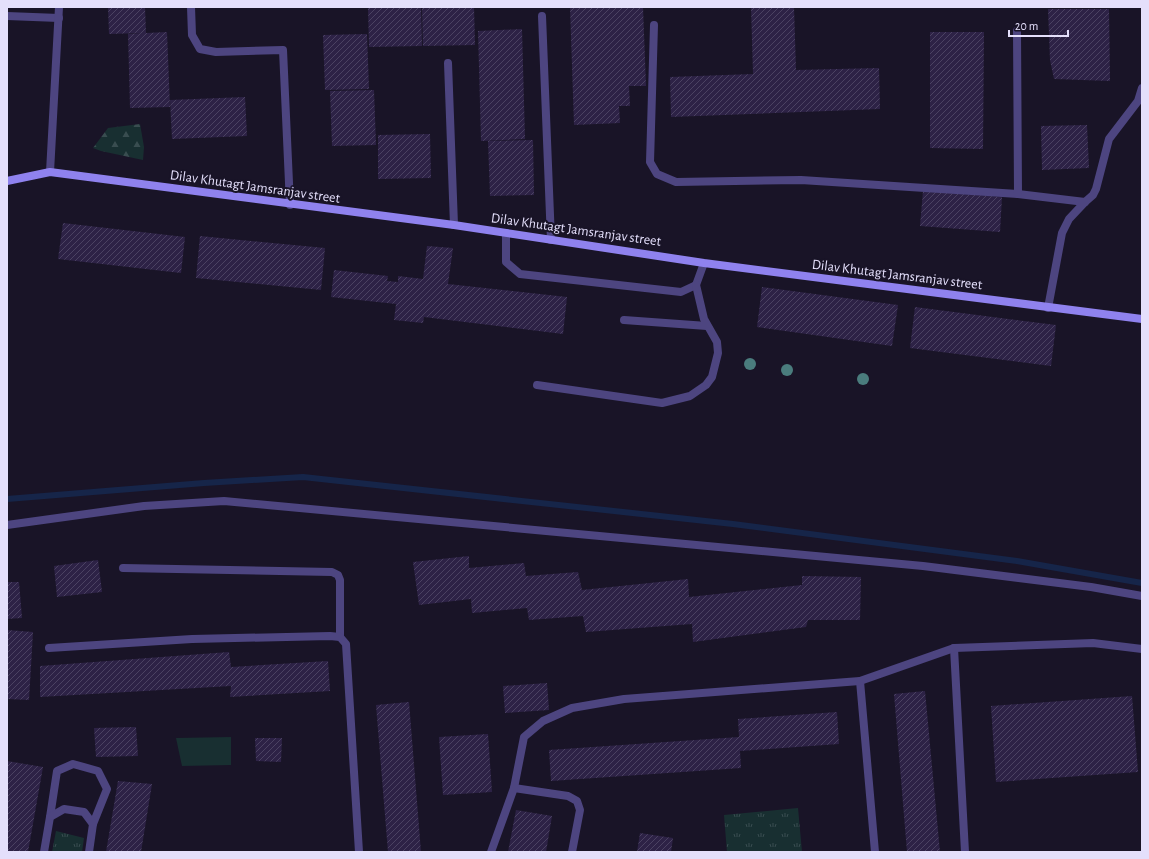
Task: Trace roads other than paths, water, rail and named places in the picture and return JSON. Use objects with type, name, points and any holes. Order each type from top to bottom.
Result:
[{"type":"main road","name":"Dilav Khutagt Jamsranjav street","points":[[7,182],[50,172],[506,233],[704,263],[1142,319]]},
{"type":"street","points":[[50,172],[59,7]]},
{"type":"street","points":[[191,7],[192,35],[200,49],[216,52],[283,50],[290,205]]},
{"type":"street","points":[[7,16],[59,18]]},
{"type":"street","points":[[542,16],[551,240]]},
{"type":"street","points":[[654,24],[650,162],[657,174],[676,182],[801,180],[1018,194],[1085,202]]},
{"type":"street","points":[[1017,31],[1018,194]]},
{"type":"street","points":[[448,63],[454,226]]},
{"type":"street","points":[[1048,308],[1062,233],[1069,219],[1093,195],[1096,190],[1109,139],[1138,101],[1142,88]]},
{"type":"street","points":[[506,233],[506,262],[520,274],[681,292],[696,285]]},
{"type":"street","points":[[537,386],[662,403],[690,396],[712,378],[718,353],[717,342],[707,326],[696,285],[704,263]]},
{"type":"street","points":[[624,320],[707,326]]},
{"type":"street","points":[[7,525],[144,506],[224,502],[923,566],[1091,587],[1142,596]]},
{"type":"street","points":[[123,568],[332,572],[338,575],[340,580],[340,637],[346,644],[359,852]]},
{"type":"street","points":[[49,648],[192,639],[340,637]]},
{"type":"street","points":[[491,852],[514,788],[524,737],[543,721],[572,708],[624,699],[860,681],[954,648],[1093,643],[1142,649]]},
{"type":"street","points":[[954,648],[965,852]]},
{"type":"street","points":[[860,681],[875,852]]},
{"type":"street","points":[[44,852],[57,771],[73,764],[98,771],[106,789],[93,824],[89,852]]},
{"type":"street","points":[[514,788],[568,796],[577,801],[580,810],[572,852]]},
{"type":"street","points":[[50,816],[64,809],[84,812],[93,824]]},
{"type":"waterway","points":[[7,499],[204,483],[303,477],[733,524],[1017,561],[1142,583]]}]
